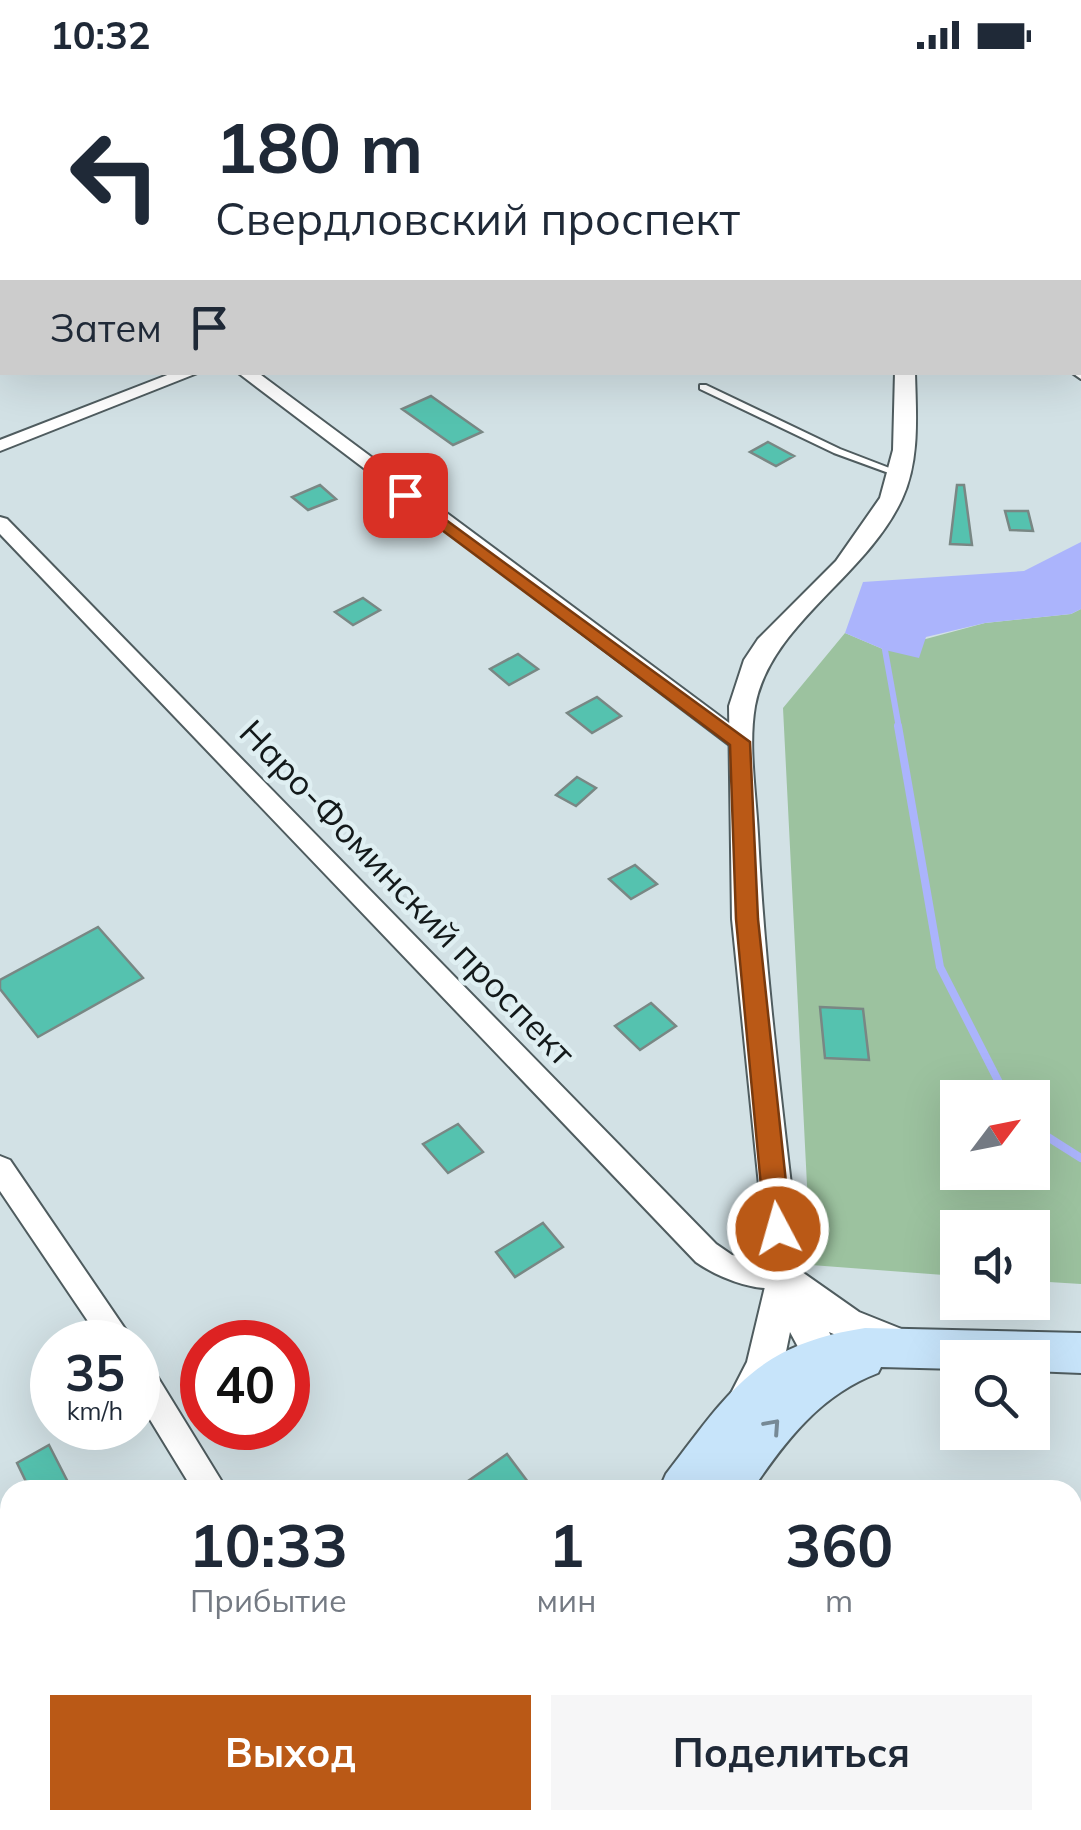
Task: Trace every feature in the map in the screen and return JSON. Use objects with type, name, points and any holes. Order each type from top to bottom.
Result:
[{"type":"main road","points":[[689,1480],[734,1418],[770,1382],[827,1363],[853,1361],[907,1347],[1081,1353]]},
{"type":"main road","points":[[733,1480],[768,1429],[827,1363]]},
{"type":"street","points":[[0,446],[184,375]]},
{"type":"street","points":[[249,375],[740,742]]},
{"type":"street","points":[[827,1363],[792,1302],[784,1276],[747,919],[742,706],[757,660],[857,549],[886,508],[900,474],[905,375]]},
{"type":"street","name":"Наро-Фоминский проспект","points":[[0,523],[706,1253],[726,1266],[784,1276]]},
{"type":"street","points":[[0,1168],[103,1320]]},
{"type":"street","points":[[784,1276],[803,1295],[846,1324],[864,1334],[907,1347]]},
{"type":"street","points":[[734,1418],[765,1366],[784,1276]]},
{"type":"street","points":[[160,1408],[205,1480]]},
{"type":"lane","points":[[703,386],[837,451],[900,474]]},
{"type":"green space","points":[[1081,609],[1081,1284],[1050,1282],[1050,1210],[940,1210],[940,1275],[811,1265],[783,708],[845,633],[885,650],[985,623],[1071,614]]},
{"type":"water","points":[[1081,542],[1081,609],[1071,614],[985,623],[926,637],[919,658],[885,650],[845,633],[863,582],[1024,571]]},
{"type":"building","points":[[431,396],[482,432],[453,445],[402,409]]},
{"type":"building","points":[[768,442],[794,456],[776,466],[750,452]]},
{"type":"building","points":[[320,485],[336,499],[308,510],[292,497]]},
{"type":"building","points":[[957,485],[964,485],[972,545],[950,544]]},
{"type":"building","points":[[1005,511],[1028,511],[1033,531],[1010,530]]},
{"type":"building","points":[[363,598],[380,610],[353,625],[335,612]]},
{"type":"building","points":[[518,654],[538,669],[509,685],[490,669]]},
{"type":"building","points":[[597,697],[621,716],[592,733],[567,713]]},
{"type":"building","points":[[577,777],[596,788],[576,806],[556,795]]},
{"type":"building","points":[[635,865],[657,884],[631,899],[609,879]]},
{"type":"building","points":[[98,927],[143,978],[38,1037],[0,989],[0,980]]},
{"type":"building","points":[[651,1003],[676,1026],[640,1050],[615,1026]]},
{"type":"building","points":[[820,1007],[863,1009],[869,1060],[825,1058]]},
{"type":"building","points":[[458,1124],[483,1152],[448,1173],[423,1144]]},
{"type":"building","points":[[543,1223],[563,1247],[515,1277],[496,1252]]},
{"type":"building","points":[[40,1450],[52,1450],[67,1480],[25,1480],[17,1463]]},
{"type":"building","points":[[507,1454],[526,1480],[469,1480]]},
{"type":"waterway","points":[[885,650],[899,728]]},
{"type":"waterway","points":[[898,726],[940,967],[998,1080]]},
{"type":"waterway","points":[[1050,1138],[1081,1158]]},
{"type":"route","points":[[405,495],[740,742],[747,919],[778,1229]]}]
